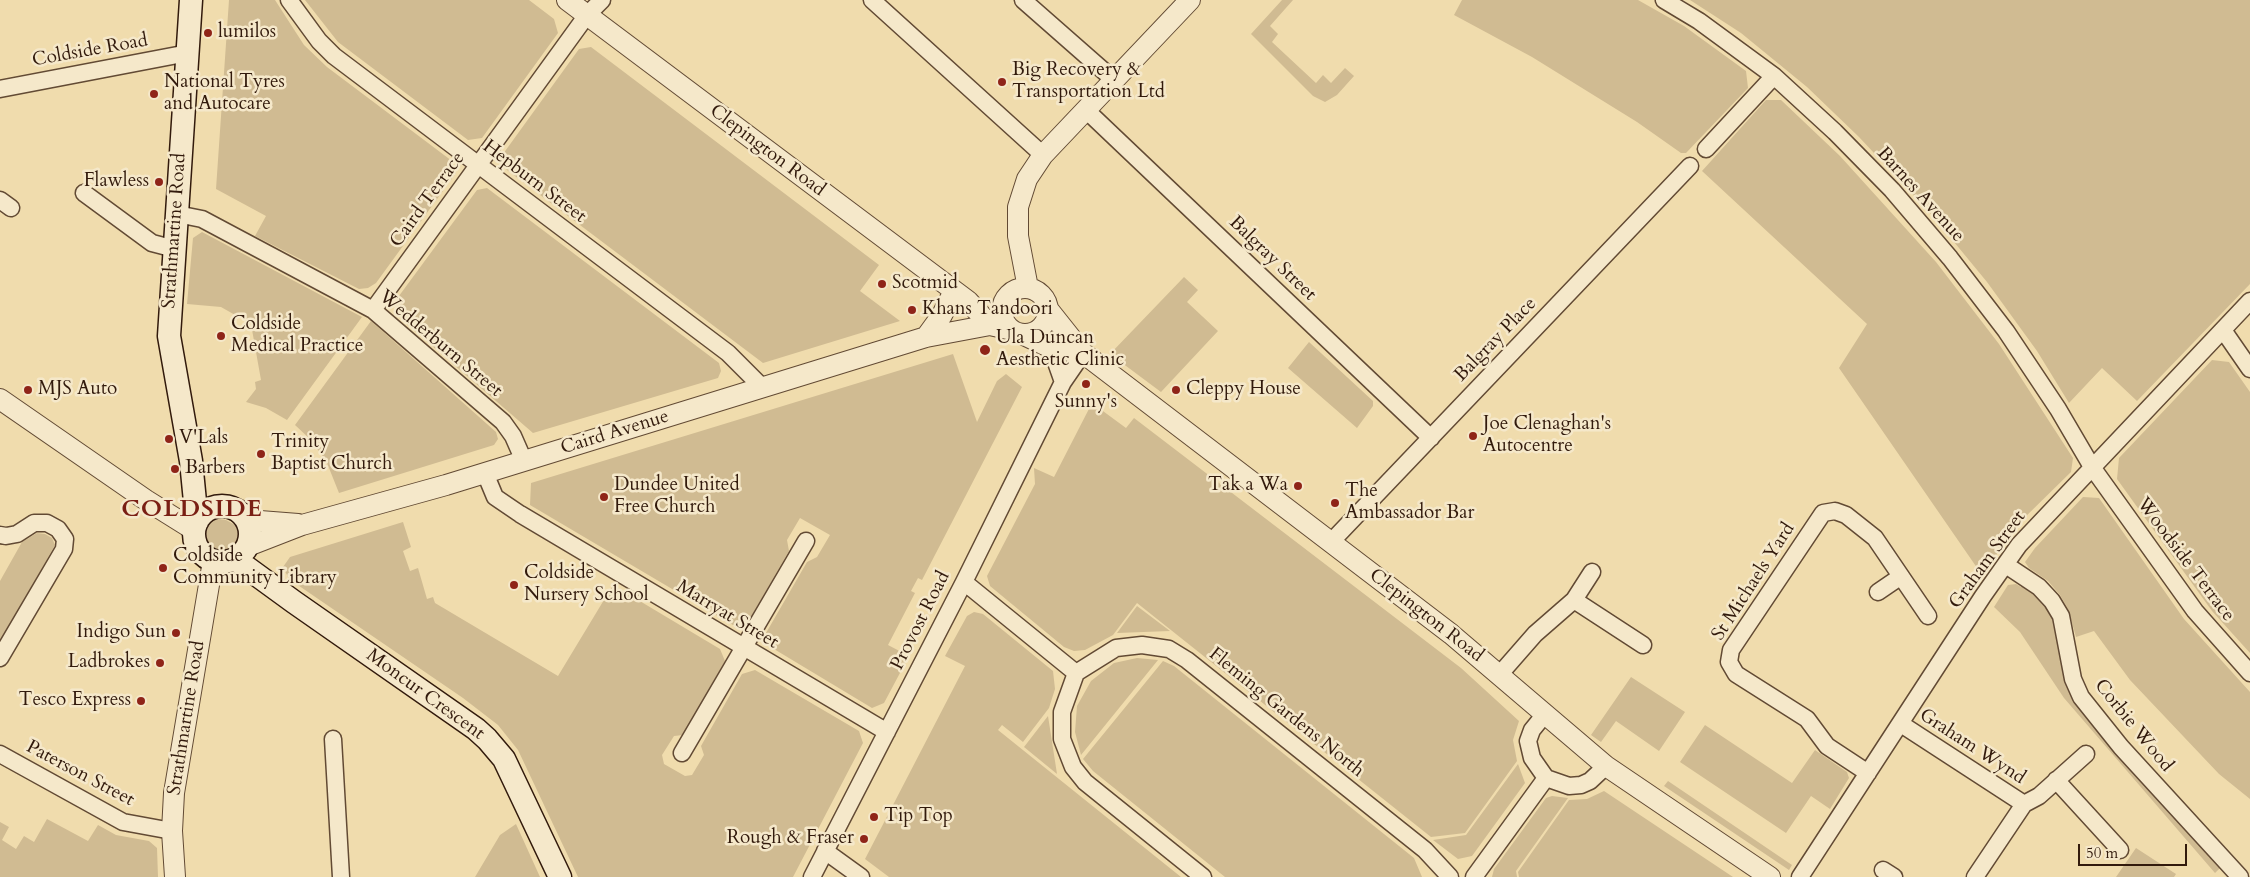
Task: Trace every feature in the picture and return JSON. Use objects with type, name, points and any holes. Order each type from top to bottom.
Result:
[{"type":"main road","name":"Strathmartine Road","points":[[191,0],[169,336],[191,461],[195,526]]},
{"type":"main road","name":"Strathmartine Road","points":[[191,461],[208,489],[225,506]]},
{"type":"main road","points":[[225,506],[234,508],[246,520],[250,528],[242,552],[228,562],[213,561],[198,549],[194,540],[195,526],[209,509],[225,506]]},
{"type":"main road","name":"Moncur Crescent","points":[[242,552],[294,602],[476,729],[487,739],[504,759],[560,877]]},
{"type":"street","name":"Hepburn Street","points":[[289,0],[319,41],[334,56],[728,353],[763,388]]},
{"type":"street","name":"Clepington Road","points":[[567,0],[961,296],[990,325],[1017,332],[1052,348],[1083,353]]},
{"type":"street","name":"Caird Terrace","points":[[373,310],[587,15],[602,0]]},
{"type":"street","points":[[872,0],[1044,154]]},
{"type":"street","points":[[1023,0],[1114,80]]},
{"type":"street","points":[[1048,309],[1045,322],[1041,328],[1028,334],[1017,332],[1003,320],[1002,306],[1012,292],[1028,288],[1018,236],[1018,207],[1027,179],[1044,154],[1190,0]]},
{"type":"street","name":"Barnes Avenue","points":[[1664,0],[1699,21],[1774,76],[1836,132],[1892,190],[1950,258],[2006,331],[2058,409],[2092,467]]},
{"type":"street","name":"Coldside Road","points":[[0,89],[188,54]]},
{"type":"street","points":[[1706,149],[1774,76]]},
{"type":"street","name":"Balgray Street","points":[[1086,110],[1431,438]]},
{"type":"street","name":"Balgray Place","points":[[1332,542],[1690,166]]},
{"type":"street","points":[[84,193],[152,243],[174,249]]},
{"type":"street","name":"Wedderburn Street","points":[[177,214],[202,219],[373,310],[503,422],[514,436],[524,461]]},
{"type":"street","name":"Clepington Road","points":[[1028,288],[1042,295],[1048,309],[1083,353],[1451,634],[1606,766],[1770,877]]},
{"type":"street","name":"Clepington Road","points":[[961,296],[1002,306]]},
{"type":"street","points":[[926,337],[942,314],[961,296]]},
{"type":"street","name":"Graham Street","points":[[1800,877],[2006,565],[2033,529],[2250,301]]},
{"type":"street","name":"Caird Avenue","points":[[242,552],[302,525],[524,461],[926,337],[990,325]]},
{"type":"street","points":[[2222,330],[2250,368]]},
{"type":"street","points":[[1052,348],[1063,382]]},
{"type":"street","name":"Provost Road","points":[[812,877],[964,582],[1063,382],[1083,353]]},
{"type":"street","points":[[0,399],[146,500],[195,526]]},
{"type":"street","name":"Woodside Terrace","points":[[2092,467],[2195,611],[2250,673]]},
{"type":"street","name":"Marryat Street","points":[[484,473],[495,498],[886,732]]},
{"type":"street","name":"St Michaels Yard","points":[[1868,773],[1827,746],[1807,719],[1736,674],[1729,662],[1731,650],[1823,513],[1836,511],[1846,515],[1875,538],[1928,616]]},
{"type":"street","name":"Caird Avenue","points":[[246,520],[302,525]]},
{"type":"street","points":[[0,535],[17,534],[34,523],[47,523],[58,529],[64,539],[64,549],[0,658]]},
{"type":"street","points":[[682,753],[806,541]]},
{"type":"street","name":"Strathmartine Road","points":[[175,877],[172,830],[174,793],[213,561]]},
{"type":"street","name":"Corbie Wood","points":[[2006,565],[2039,587],[2052,601],[2061,616],[2072,680],[2081,697],[2120,748],[2240,877]]},
{"type":"street","points":[[1500,674],[1535,634],[1574,600],[1592,572]]},
{"type":"street","points":[[1878,592],[1900,577]]},
{"type":"street","points":[[964,582],[1076,673],[1062,712],[1062,739],[1073,767],[1085,782],[1203,877]]},
{"type":"street","points":[[1574,600],[1643,645]]},
{"type":"street","name":"Fleming Gardens North","points":[[1076,673],[1116,648],[1142,645],[1169,649],[1188,660],[1425,850],[1450,877]]},
{"type":"street","points":[[1545,714],[1532,730],[1528,741],[1532,758],[1546,778],[1569,786],[1581,785],[1590,782],[1606,766]]},
{"type":"street","name":"Graham Wynd","points":[[1900,724],[2024,804],[1975,877]]},
{"type":"street","points":[[333,739],[341,877]]},
{"type":"street","name":"Paterson Street","points":[[0,754],[123,822],[172,830]]},
{"type":"street","points":[[2024,804],[2039,796],[2086,754]]},
{"type":"street","points":[[1474,877],[1546,778]]},
{"type":"street","points":[[2056,780],[2120,850]]},
{"type":"street","points":[[825,851],[861,877]]},
{"type":"shaded area","points":[[229,0],[275,0],[304,45],[327,67],[452,161],[456,173],[376,283],[368,288],[359,289],[255,236],[266,216],[216,189]]},
{"type":"shaded area","points":[[305,0],[529,0],[554,19],[558,33],[482,138],[468,140],[338,42]]},
{"type":"shaded area","points":[[1282,0],[1293,0],[1270,26],[1278,34],[1272,42],[1316,83],[1323,75],[1331,83],[1345,68],[1354,76],[1337,95],[1325,102],[1313,96],[1251,34]]},
{"type":"shaded area","points":[[1462,0],[1638,0],[1684,26],[1746,71],[1748,88],[1686,153],[1681,153],[1637,122],[1532,57],[1454,15]]},
{"type":"shaded area","points":[[1690,0],[2250,0],[2250,284],[2137,401],[2102,368],[2069,403],[2037,351],[1987,282],[1931,214],[1859,137],[1807,87],[1741,33]]},
{"type":"shaded area","points":[[591,47],[879,265],[860,291],[900,321],[763,363],[503,167],[503,154],[579,49]]},
{"type":"shaded area","points":[[1766,100],[1781,100],[1840,156],[1936,262],[1999,344],[2073,458],[2071,472],[2019,523],[1982,575],[1839,368],[1867,324],[1702,171]]},
{"type":"shaded area","points":[[487,188],[719,363],[721,371],[718,378],[533,433],[401,319],[396,309],[396,300],[477,190]]},
{"type":"shaded area","points":[[202,232],[362,317],[287,420],[266,408],[246,402],[256,389],[255,382],[261,380],[251,324],[221,307],[187,304],[193,238]]},
{"type":"shaded area","points":[[1184,277],[1198,290],[1187,302],[1218,331],[1161,392],[1110,354]]},
{"type":"shaded area","points":[[371,321],[496,432],[498,439],[494,445],[339,493],[327,463],[311,440],[295,425]]},
{"type":"shaded area","points":[[1309,342],[1373,401],[1373,406],[1357,428],[1288,368]]},
{"type":"shaded area","points":[[953,354],[977,422],[997,381],[1006,374],[1022,387],[922,580],[918,578],[911,591],[915,593],[888,645],[909,656],[884,703],[872,708],[769,646],[766,633],[807,562],[817,557],[830,535],[800,518],[787,540],[789,551],[748,622],[733,625],[530,505],[531,483]]},
{"type":"shaded area","points":[[2212,360],[2229,362],[2250,392],[2250,653],[2212,611],[2117,479],[2119,458]]},
{"type":"shaded area","points":[[1092,403],[1126,428],[1134,418],[1461,668],[1519,721],[1513,740],[1517,761],[1465,833],[1431,837],[1137,603],[1113,635],[1085,650],[1074,651],[1064,647],[990,586],[987,576],[1035,484],[1034,468],[1054,477]]},
{"type":"shaded area","points":[[2083,497],[2099,498],[2184,619],[2250,692],[2250,799],[2219,774],[2130,680],[2094,631],[2076,637],[2068,609],[2060,595],[2048,581],[2029,568],[2025,562],[2035,548]]},
{"type":"shaded area","points":[[212,518],[226,520],[239,527],[240,540],[234,549],[225,554],[208,544],[204,528],[206,522]]},
{"type":"shaded area","points":[[403,522],[411,547],[403,551],[410,571],[418,568],[427,599],[433,597],[435,603],[558,676],[613,585],[720,649],[725,661],[683,735],[674,736],[662,755],[664,764],[685,776],[692,775],[704,755],[701,746],[742,674],[755,670],[859,731],[863,743],[793,877],[578,877],[518,750],[498,725],[463,698],[289,579],[283,567],[290,557]]},
{"type":"shaded area","points":[[37,533],[45,534],[52,538],[55,545],[0,643],[0,581],[22,542]]},
{"type":"shaded area","points":[[2016,584],[2021,587],[2023,584],[2038,594],[2051,609],[2059,634],[2068,683],[2222,866],[2215,873],[2064,698],[2020,632],[1994,607],[2008,585]]},
{"type":"shaded area","points":[[1137,606],[1170,631],[1117,633]]},
{"type":"shaded area","points":[[974,612],[983,614],[1053,671],[1055,689],[1049,708],[1023,742],[1002,725],[998,730],[1181,877],[889,877],[865,859],[965,666],[945,656],[967,616]]},
{"type":"shaded area","points":[[1137,658],[1158,660],[1081,755],[1075,732],[1077,706],[1091,681],[1114,663]]},
{"type":"shaded area","points":[[1163,661],[1174,666],[1414,858],[1422,877],[1225,877],[1093,771],[1083,759]]},
{"type":"shaded area","points":[[1631,677],[1685,712],[1659,751],[1616,721],[1601,742],[1591,735]]},
{"type":"shaded area","points":[[1048,716],[1057,774],[1024,747]]},
{"type":"shaded area","points":[[1705,725],[1792,783],[1815,750],[1847,772],[1849,778],[1830,809],[1811,796],[1786,833],[1680,762]]},
{"type":"shaded area","points":[[1518,764],[1525,783],[1472,856],[1458,859],[1433,840],[1466,835]]},
{"type":"shaded area","points":[[1668,781],[1792,865],[1789,870],[1664,786]]},
{"type":"shaded area","points":[[1604,791],[1733,877],[1519,877],[1518,872],[1569,800],[1587,799]]},
{"type":"shaded area","points":[[1552,796],[1568,798],[1516,871],[1517,877],[1492,877],[1494,869],[1546,798]]},
{"type":"shaded area","points":[[47,819],[88,841],[98,825],[116,835],[149,841],[157,848],[158,877],[0,877],[0,822],[9,827],[2,840],[16,849],[24,836],[34,842]]},
{"type":"shaded area","points":[[516,824],[540,877],[475,877],[500,835]]},
{"type":"shaded area","points":[[2136,848],[2176,874],[2174,877],[2116,877]]},
{"type":"place","name":"lumilos","points":[[208,33]]},
{"type":"place","name":"Big Recovery & Transportation Ltd","points":[[1002,82]]},
{"type":"place","name":"National Tyres and Autocare","points":[[154,94]]},
{"type":"place","name":"Flawless","points":[[159,182]]},
{"type":"place","name":"Scotmid","points":[[882,284]]},
{"type":"place","name":"Khans Tandoori","points":[[912,310]]},
{"type":"place","name":"Coldside Medical Practice","points":[[221,336]]},
{"type":"place","name":"Ula Duncan Aesthetic Clinic","points":[[985,350]]},
{"type":"place","name":"Sunny's","points":[[1086,384]]},
{"type":"place","name":"MJS Auto","points":[[28,390]]},
{"type":"place","name":"Cleppy House","points":[[1176,390]]},
{"type":"place","name":"Joe Clenaghan's Autocentre","points":[[1473,436]]},
{"type":"place","name":"V'Lals","points":[[169,439]]},
{"type":"place","name":"Trinity Baptist Church","points":[[261,454]]},
{"type":"place","name":"Barbers","points":[[175,469]]},
{"type":"place","name":"Tak a Wa","points":[[1298,486]]},
{"type":"place","name":"Dundee United Free Church","points":[[604,497]]},
{"type":"place","name":"The Ambassador Bar","points":[[1335,503]]},
{"type":"place","name":"Coldside Community Library","points":[[163,568]]},
{"type":"place","name":"Coldside Nursery School","points":[[514,585]]},
{"type":"place","name":"Indigo Sun","points":[[176,633]]},
{"type":"place","name":"Ladbrokes","points":[[160,663]]},
{"type":"place","name":"Tesco Express","points":[[141,701]]},
{"type":"place","name":"Tip Top","points":[[874,817]]},
{"type":"place","name":"Rough & Fraser","points":[[864,839]]},
{"type":"district","name":"COLDSIDE","points":[[192,510]]}]
